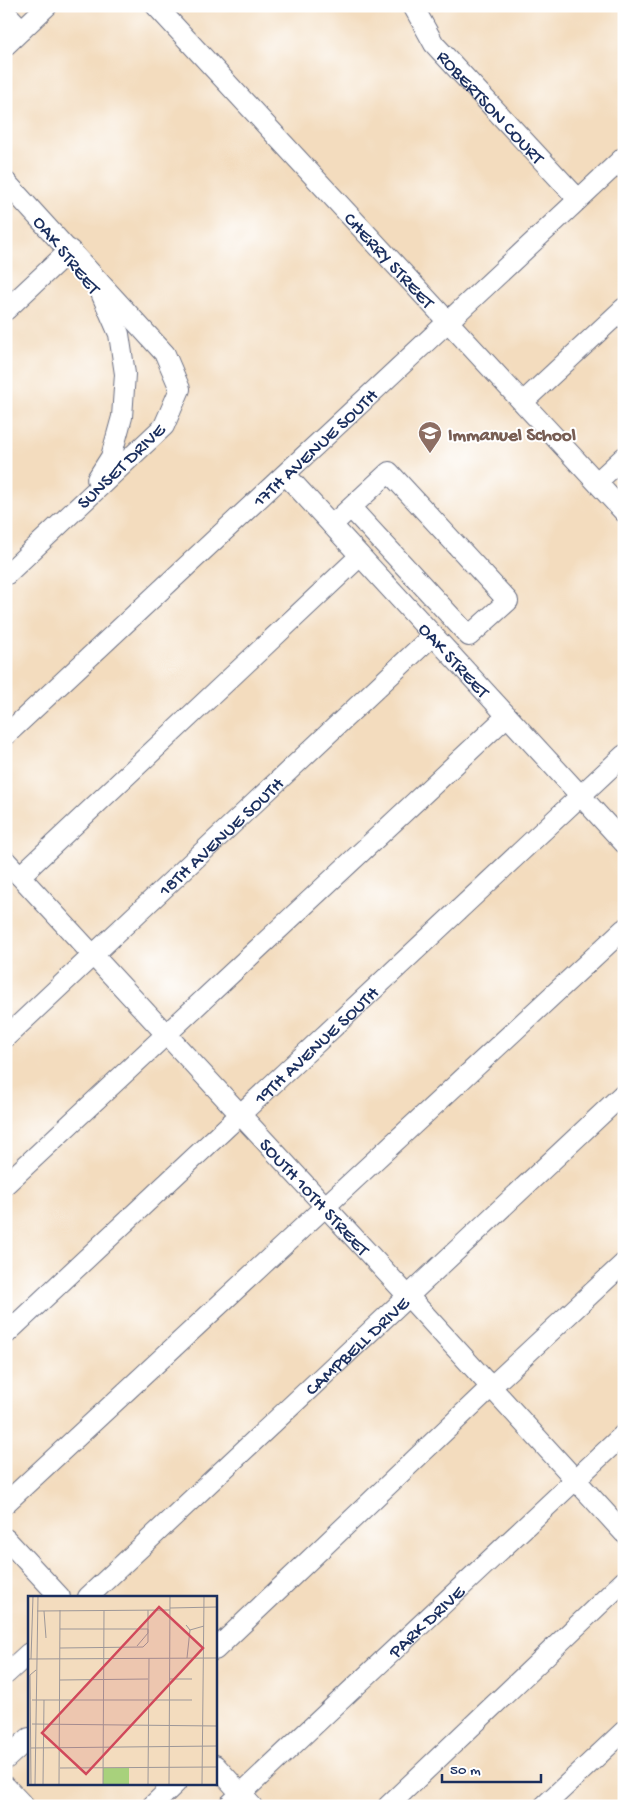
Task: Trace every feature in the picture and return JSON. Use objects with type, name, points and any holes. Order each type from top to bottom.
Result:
[{"type":"street","points":[[6,45],[48,6]]},
{"type":"street","name":"CHERRY STREET","points":[[156,6],[624,512]]},
{"type":"street","name":"ROBERTSON COURT","points":[[413,6],[434,44],[578,199]]},
{"type":"street","points":[[6,13],[22,30]]},
{"type":"street","name":"17TH AVENUE SOUTH","points":[[6,736],[624,157]]},
{"type":"street","name":"OAK STREET","points":[[6,182],[70,250],[98,286],[119,334],[126,374],[122,417],[111,457],[82,502]]},
{"type":"street","points":[[6,310],[70,250]]},
{"type":"street","name":"SUNSET DRIVE","points":[[6,575],[164,426],[180,389],[165,354],[70,250]]},
{"type":"street","points":[[523,402],[624,308]]},
{"type":"street","points":[[596,482],[624,456]]},
{"type":"street","points":[[332,525],[389,472],[508,600],[469,636],[351,508]]},
{"type":"street","name":"OAK STREET","points":[[286,474],[624,843]]},
{"type":"street","points":[[20,876],[360,556]]},
{"type":"street","points":[[399,599],[418,581]]},
{"type":"street","name":"18TH AVENUE SOUTH","points":[[6,1037],[433,635]]},
{"type":"street","points":[[6,1184],[507,716]]},
{"type":"street","name":"19TH AVENUE SOUTH","points":[[6,1334],[624,755]]},
{"type":"street","name":"SOUTH 10TH STREET","points":[[6,861],[624,1533]]},
{"type":"street","points":[[6,1503],[624,929]]},
{"type":"street","name":"CAMPBELL DRIVE","points":[[89,1596],[624,1093]]},
{"type":"street","points":[[216,1649],[490,1386],[624,1263]]},
{"type":"street","name":"PARK DRIVE","points":[[240,1802],[624,1434]]},
{"type":"street","points":[[6,1539],[59,1596]]},
{"type":"street","points":[[388,1806],[624,1581]]},
{"type":"street","points":[[6,1674],[27,1657]]},
{"type":"street","points":[[544,1806],[624,1731]]},
{"type":"street","points":[[6,1759],[28,1739]]},
{"type":"street","points":[[216,1766],[240,1802]]},
{"type":"street","points":[[152,1806],[175,1784]]},
{"type":"street","points":[[6,1787],[24,1806]]},
{"type":"place","name":"Immanuel School","points":[[430,454]]}]
